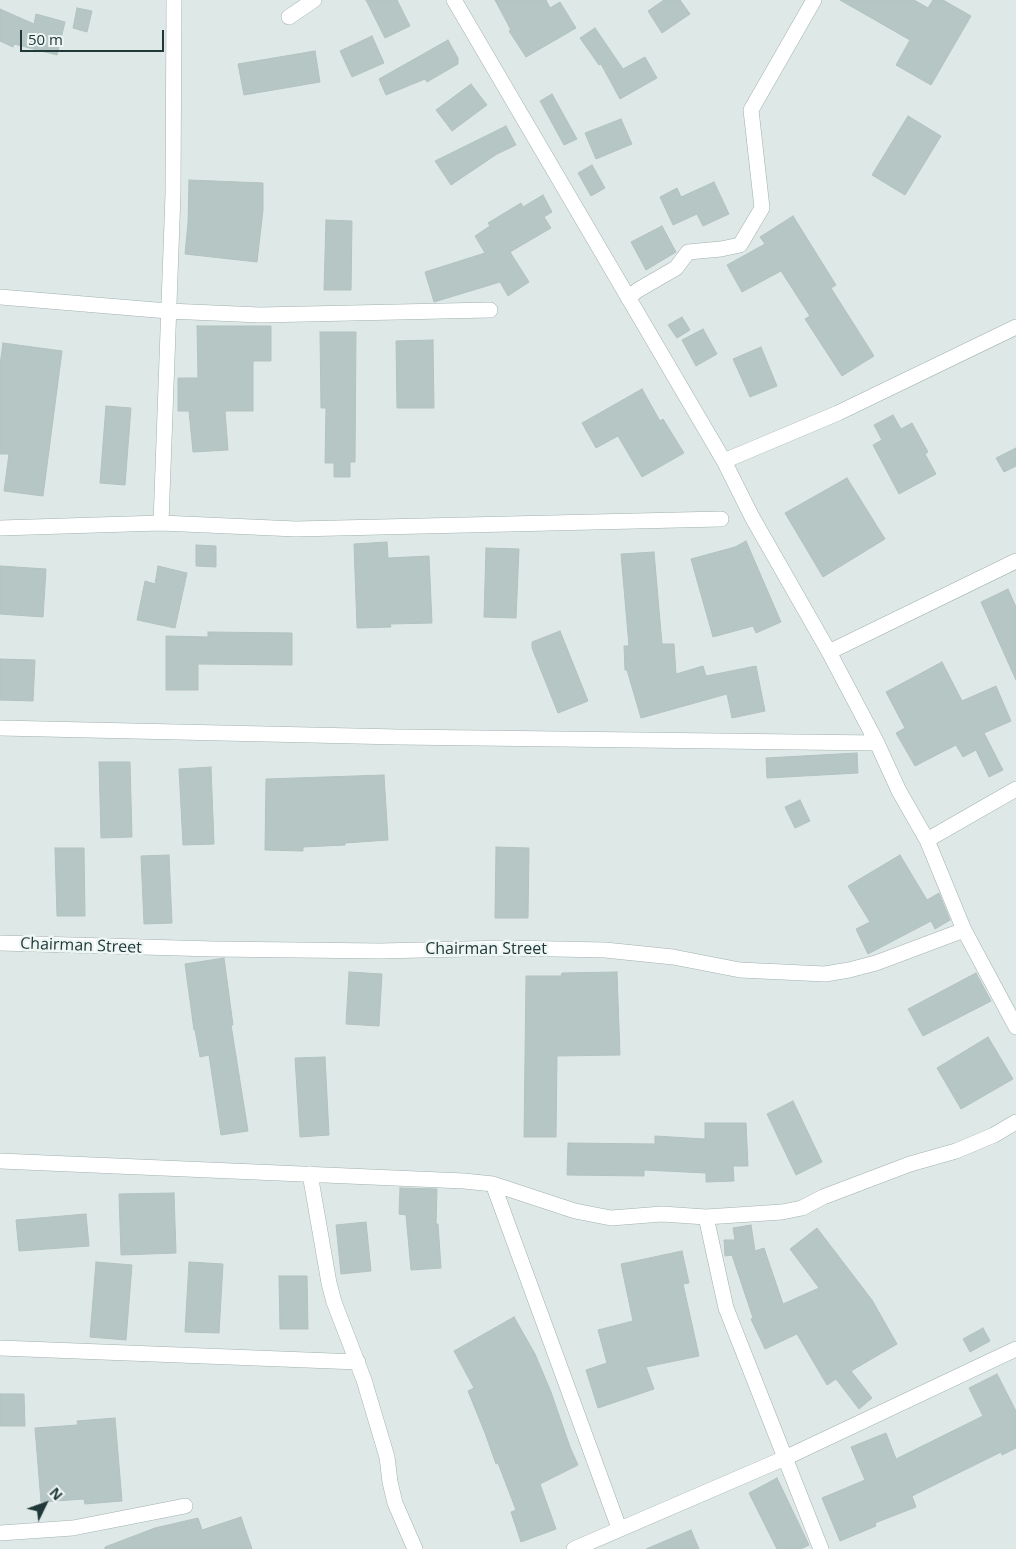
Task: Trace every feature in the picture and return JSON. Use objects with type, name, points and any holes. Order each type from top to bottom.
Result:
[{"type":"street","points":[[161,523],[173,194],[174,0]]},
{"type":"street","points":[[289,17],[314,0]]},
{"type":"street","points":[[454,0],[724,461],[752,517],[829,652],[900,791],[928,840],[964,930],[1011,1007],[1016,1027]]},
{"type":"street","points":[[628,298],[676,268],[688,252],[740,245],[762,208],[751,110],[814,0]]},
{"type":"street","points":[[0,297],[168,311],[260,315],[490,310]]},
{"type":"street","points":[[724,461],[838,413],[1016,327]]},
{"type":"street","points":[[0,528],[161,523],[296,529],[721,519]]},
{"type":"street","points":[[829,652],[1016,561]]},
{"type":"street","points":[[0,728],[419,738],[877,743]]},
{"type":"street","points":[[928,840],[1016,789]]},
{"type":"street","name":"Chairman Street","points":[[0,943],[214,949],[380,950],[507,948],[605,950],[673,957],[740,970],[825,974],[876,963],[964,930]]},
{"type":"street","points":[[0,1161],[464,1181],[493,1184],[575,1210],[611,1218],[662,1214],[706,1217],[782,1212],[802,1208],[823,1197],[910,1164],[956,1151],[994,1135],[1016,1122]]},
{"type":"street","points":[[310,1174],[334,1302],[358,1362],[387,1457],[395,1503],[415,1549]]},
{"type":"street","points":[[493,1184],[618,1528]]},
{"type":"street","points":[[706,1217],[726,1308],[821,1549]]},
{"type":"street","points":[[0,1348],[358,1362]]},
{"type":"street","points":[[574,1549],[618,1528],[785,1458],[1016,1349]]},
{"type":"street","points":[[0,1533],[73,1528],[185,1506]]},
{"type":"building","points":[[366,0],[397,0],[410,26],[385,38]]},
{"type":"building","points":[[495,0],[546,0],[550,8],[560,2],[576,28],[526,57],[509,31],[511,30]]},
{"type":"building","points":[[664,0],[680,0],[690,14],[662,33],[648,11]]},
{"type":"building","points":[[840,0],[914,0],[928,8],[933,0],[943,0],[971,16],[931,85],[896,65],[910,40]]},
{"type":"building","points":[[77,8],[92,11],[87,32],[73,28]]},
{"type":"building","points":[[0,9],[34,24],[36,14],[65,22],[57,55],[14,44],[13,47],[0,41]]},
{"type":"building","points":[[595,28],[623,69],[645,57],[657,78],[620,99],[601,64],[599,65],[580,38]]},
{"type":"building","points":[[372,36],[384,63],[352,77],[340,51]]},
{"type":"building","points":[[448,40],[458,58],[458,64],[427,82],[425,79],[386,95],[379,79]]},
{"type":"building","points":[[315,51],[320,82],[244,95],[238,64]]},
{"type":"building","points":[[471,84],[487,105],[452,131],[436,110]]},
{"type":"building","points":[[552,94],[577,139],[564,145],[540,101]]},
{"type":"building","points":[[908,116],[941,136],[905,195],[872,175]]},
{"type":"building","points":[[621,119],[632,144],[596,159],[585,133]]},
{"type":"building","points":[[506,126],[516,145],[497,154],[451,185],[435,161]]},
{"type":"building","points":[[592,165],[605,188],[591,196],[578,173]]},
{"type":"building","points":[[189,180],[263,183],[263,210],[257,262],[185,254]]},
{"type":"building","points":[[714,182],[729,214],[703,226],[697,214],[673,225],[660,197],[677,188],[681,197]]},
{"type":"building","points":[[543,195],[552,212],[544,217],[551,228],[510,252],[529,282],[508,296],[500,282],[434,302],[425,272],[485,253],[475,236],[490,226],[488,223],[521,203],[523,207]]},
{"type":"building","points":[[793,216],[836,285],[831,288],[874,356],[842,376],[805,319],[810,316],[781,271],[742,292],[727,265],[765,244],[760,237]]},
{"type":"building","points":[[326,220],[352,221],[351,290],[324,290]]},
{"type":"building","points":[[662,226],[676,252],[646,270],[631,242]]},
{"type":"building","points":[[682,317],[690,330],[677,338],[668,325]]},
{"type":"building","points":[[197,326],[271,326],[271,361],[253,361],[253,411],[225,411],[228,450],[193,452],[189,411],[178,411],[178,378],[198,378]]},
{"type":"building","points":[[703,329],[717,354],[696,366],[682,340]]},
{"type":"building","points":[[320,332],[356,332],[355,462],[350,462],[350,477],[334,477],[334,463],[325,463],[326,408],[321,408]]},
{"type":"building","points":[[433,340],[434,408],[397,408],[396,341]]},
{"type":"building","points":[[3,343],[62,351],[43,496],[4,491],[9,454],[0,454],[0,365]]},
{"type":"building","points":[[761,347],[777,386],[750,397],[733,359]]},
{"type":"building","points":[[642,389],[660,421],[663,419],[684,453],[642,477],[618,436],[596,448],[582,423]]},
{"type":"building","points":[[106,406],[131,408],[125,485],[100,483]]},
{"type":"building","points":[[893,415],[901,429],[912,423],[928,452],[925,454],[936,474],[899,494],[873,445],[882,440],[874,425]]},
{"type":"building","points":[[1016,448],[1016,466],[1004,472],[996,458]]},
{"type":"building","points":[[847,478],[885,539],[823,577],[785,513]]},
{"type":"building","points":[[746,541],[781,622],[756,633],[753,626],[713,637],[691,559],[735,547]]},
{"type":"building","points":[[387,542],[388,558],[429,556],[432,623],[390,624],[391,627],[357,628],[354,544]]},
{"type":"building","points":[[196,545],[216,546],[216,567],[196,566]]},
{"type":"building","points":[[486,548],[519,549],[516,618],[484,617]]},
{"type":"building","points":[[654,552],[662,644],[674,644],[676,674],[703,666],[706,676],[756,666],[765,711],[732,718],[727,694],[641,718],[627,670],[625,670],[624,646],[629,646],[621,554]]},
{"type":"building","points":[[0,566],[46,569],[43,617],[0,614]]},
{"type":"building","points":[[158,566],[187,573],[175,628],[137,620],[145,581],[155,584]]},
{"type":"building","points":[[1008,589],[1016,607],[1016,680],[981,602]]},
{"type":"building","points":[[560,631],[588,701],[558,713],[532,648],[532,642]]},
{"type":"building","points":[[208,632],[292,633],[292,665],[198,664],[198,690],[166,690],[166,636],[208,637]]},
{"type":"building","points":[[0,659],[35,660],[33,701],[0,700]]},
{"type":"building","points":[[942,662],[962,701],[996,686],[1011,721],[984,733],[1003,770],[989,777],[976,750],[963,757],[956,745],[915,766],[896,733],[905,728],[886,692]]},
{"type":"building","points":[[857,753],[858,773],[767,778],[766,758]]},
{"type":"building","points":[[99,762],[130,762],[132,837],[101,838]]},
{"type":"building","points":[[211,767],[214,844],[183,845],[179,769]]},
{"type":"building","points":[[384,775],[388,840],[303,847],[303,851],[265,850],[266,779]]},
{"type":"building","points":[[800,800],[810,821],[795,828],[785,807]]},
{"type":"building","points":[[496,847],[529,848],[528,918],[495,918]]},
{"type":"building","points":[[55,848],[84,848],[85,916],[57,916]]},
{"type":"building","points":[[169,855],[172,923],[144,924],[141,856]]},
{"type":"building","points":[[900,855],[927,900],[939,893],[950,920],[935,929],[931,921],[868,954],[856,929],[870,922],[848,886]]},
{"type":"building","points":[[224,958],[233,1025],[231,1025],[248,1131],[221,1135],[209,1055],[200,1057],[194,1030],[185,964]]},
{"type":"building","points":[[349,972],[382,974],[379,1026],[346,1024]]},
{"type":"building","points":[[617,972],[620,1055],[557,1056],[556,1137],[524,1137],[526,976],[561,976],[562,973]]},
{"type":"building","points":[[976,973],[991,1001],[923,1036],[908,1009]]},
{"type":"building","points":[[988,1037],[1013,1079],[961,1109],[937,1068]]},
{"type":"building","points":[[325,1057],[329,1135],[300,1137],[295,1058]]},
{"type":"building","points":[[793,1101],[822,1162],[796,1175],[767,1114]]},
{"type":"building","points":[[705,1123],[746,1123],[748,1166],[733,1166],[734,1181],[706,1182],[706,1173],[644,1170],[644,1176],[567,1175],[568,1143],[655,1144],[655,1136],[705,1139]]},
{"type":"building","points":[[400,1188],[437,1189],[436,1224],[438,1224],[441,1268],[411,1270],[406,1215],[399,1214]]},
{"type":"building","points":[[174,1193],[176,1253],[121,1255],[119,1194]]},
{"type":"building","points":[[86,1214],[89,1246],[19,1251],[16,1220]]},
{"type":"building","points":[[366,1222],[371,1271],[341,1274],[336,1225]]},
{"type":"building","points":[[751,1225],[755,1251],[764,1248],[783,1304],[819,1288],[790,1249],[817,1228],[872,1300],[897,1344],[851,1371],[872,1398],[859,1409],[836,1379],[827,1385],[797,1334],[765,1349],[751,1319],[753,1318],[732,1255],[725,1256],[724,1240],[735,1240],[733,1228]]},
{"type":"building","points":[[682,1251],[689,1283],[683,1284],[699,1356],[646,1367],[654,1389],[598,1408],[586,1370],[607,1363],[598,1330],[633,1321],[621,1264]]},
{"type":"building","points":[[96,1262],[132,1265],[126,1340],[90,1337]]},
{"type":"building","points":[[189,1262],[223,1264],[219,1333],[185,1332]]},
{"type":"building","points":[[279,1276],[307,1276],[308,1329],[280,1329]]},
{"type":"building","points":[[514,1317],[535,1354],[578,1465],[540,1484],[556,1529],[521,1542],[511,1512],[516,1510],[468,1391],[474,1388],[454,1351]]},
{"type":"building","points":[[983,1328],[990,1341],[970,1352],[963,1339]]},
{"type":"building","points":[[997,1374],[1016,1411],[1016,1448],[1002,1455],[1001,1452],[912,1496],[916,1507],[875,1523],[876,1526],[840,1541],[822,1498],[865,1480],[851,1447],[886,1433],[896,1459],[983,1416],[969,1388]]},
{"type":"building","points":[[0,1394],[24,1394],[25,1426],[0,1426]]},
{"type":"building","points":[[115,1418],[122,1501],[85,1504],[84,1499],[41,1502],[35,1428],[78,1425],[77,1421]]},
{"type":"building","points":[[777,1478],[809,1545],[801,1549],[777,1549],[749,1493]]},
{"type":"building","points":[[241,1517],[252,1549],[105,1549],[105,1547],[155,1528],[198,1518],[202,1530]]},
{"type":"building","points":[[691,1530],[699,1549],[646,1549]]}]
